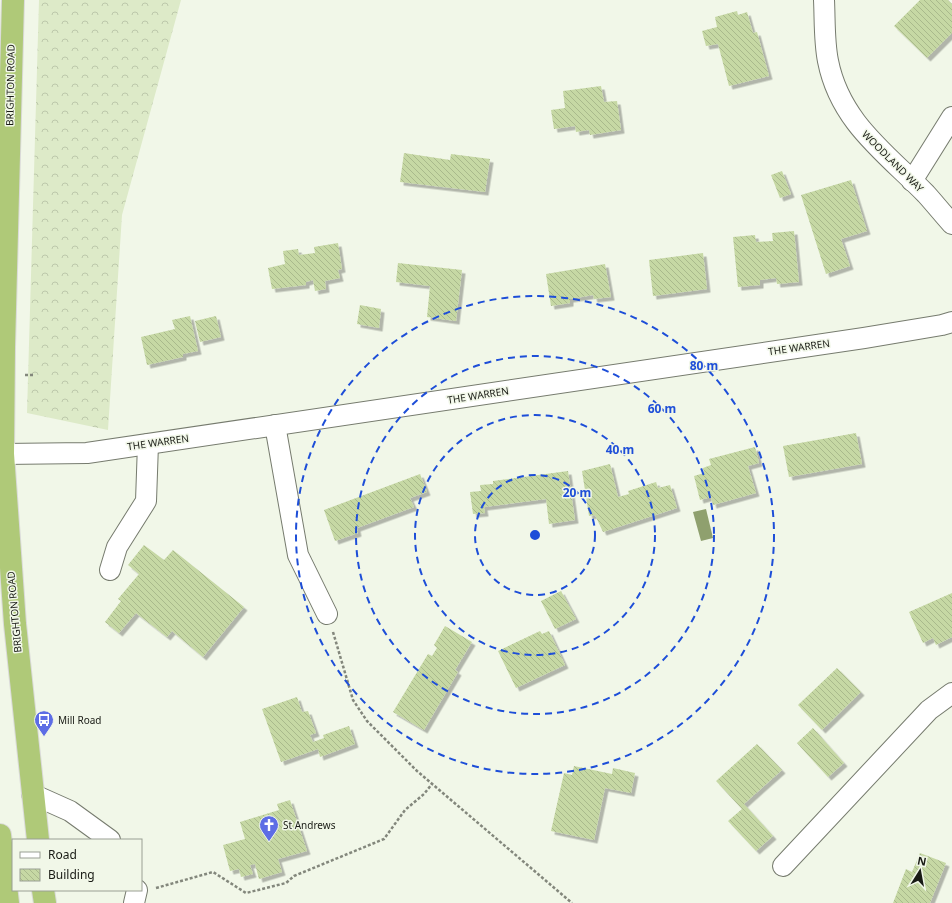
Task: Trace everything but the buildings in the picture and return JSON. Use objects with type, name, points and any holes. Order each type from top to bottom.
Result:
[{"type":"highway","name":"BRIGHTON ROAD","points":[[13,0],[4,347],[3,454],[15,624],[38,839]]},
{"type":"highway","points":[[0,835],[8,903]]},
{"type":"highway","points":[[43,891],[45,903]]},
{"type":"street","name":"WOODLAND WAY","points":[[824,0],[828,61],[837,91],[854,120],[868,138],[912,181],[952,224]]},
{"type":"street","points":[[912,181],[952,118]]},
{"type":"street","name":"THE WARREN","points":[[3,454],[86,453],[864,338],[952,322]]},
{"type":"street","points":[[275,425],[298,555],[327,614]]},
{"type":"street","points":[[110,570],[117,547],[146,501],[148,444]]},
{"type":"street","points":[[783,866],[929,710],[952,693]]},
{"type":"street","points":[[32,794],[70,811],[109,839]]},
{"type":"path","points":[[327,614],[353,700],[367,721],[386,742],[432,784],[572,903]]},
{"type":"path","points":[[136,895],[213,872],[246,893],[286,882],[294,876],[384,839],[405,810],[432,784]]},
{"type":"green space","points":[[39,0],[181,0],[122,215],[108,430],[27,413]]},
{"type":"shaded area","points":[[706,509],[713,538],[701,541],[693,512]]},
{"type":"place","name":"Mill Road","points":[[44,737]]},
{"type":"place","name":"St Andrews","points":[[269,842]]}]
